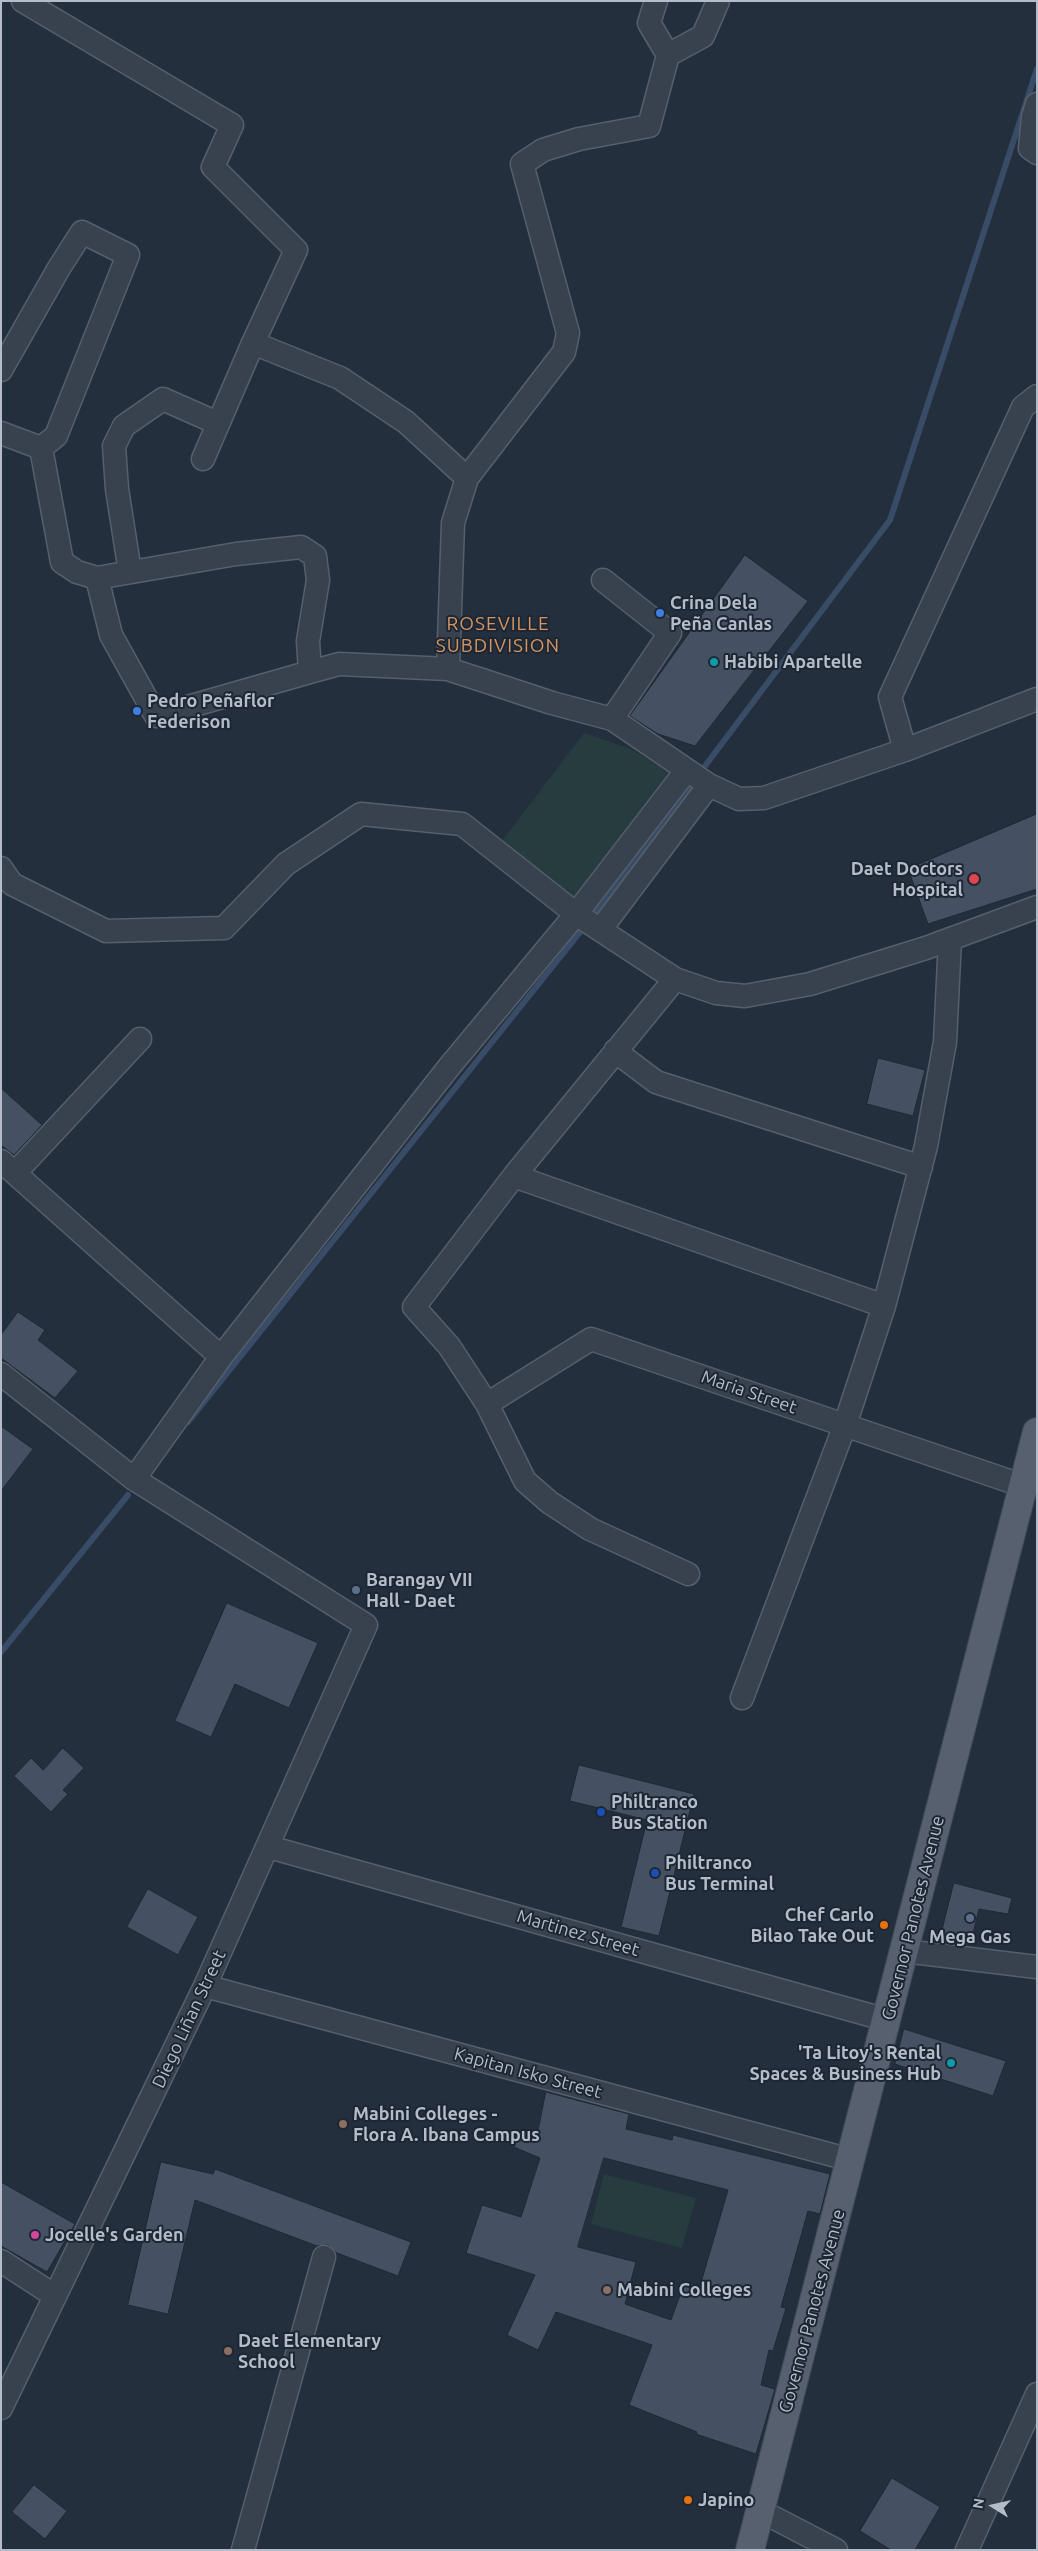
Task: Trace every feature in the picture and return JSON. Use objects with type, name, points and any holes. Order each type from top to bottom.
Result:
[{"type":"main road","name":"Governor Panotes Avenue","points":[[750,2550],[1037,1432]]},
{"type":"street","points":[[23,1],[232,125],[213,168],[296,250],[252,343],[203,459]]},
{"type":"street","points":[[656,1],[649,23],[668,56]]},
{"type":"street","points":[[448,669],[453,523],[467,478],[564,352],[568,333],[522,164],[543,150],[561,144],[649,126],[668,56],[703,36],[718,1]]},
{"type":"street","points":[[1037,104],[1032,117],[1030,148],[1037,153]]},
{"type":"street","points":[[1,370],[59,268],[82,232],[128,256],[56,436],[41,448]]},
{"type":"street","points":[[252,343],[340,378],[406,422],[467,478]]},
{"type":"street","points":[[905,750],[890,696],[1023,407],[1037,396]]},
{"type":"street","points":[[130,572],[117,489],[114,446],[124,426],[163,398],[217,423]]},
{"type":"street","points":[[1,434],[41,448]]},
{"type":"street","points":[[41,448],[62,562],[77,572],[97,578],[236,554],[301,547],[315,556],[318,580],[308,641],[310,672]]},
{"type":"street","points":[[97,578],[111,634],[156,716],[339,664],[448,669],[552,703],[612,719],[686,771],[709,785],[739,799],[764,798],[905,750],[1037,699]]},
{"type":"street","points":[[603,580],[670,633],[612,719]]},
{"type":"street","points":[[1,1374],[134,1478],[221,1356],[449,1067],[576,914],[686,771]]},
{"type":"street","points":[[600,930],[709,785]]},
{"type":"street","points":[[1,868],[12,884],[106,931],[224,928],[286,864],[361,814],[462,824],[576,914],[675,979],[716,994],[744,996],[774,992],[826,980],[950,939],[1037,907]]},
{"type":"street","points":[[742,1698],[845,1425],[884,1306],[921,1167],[945,1042],[950,939]]},
{"type":"street","points":[[675,979],[514,1176],[414,1307],[449,1346],[487,1404],[525,1481],[549,1502],[590,1529],[688,1574]]},
{"type":"street","points":[[140,1038],[8,1167],[221,1356]]},
{"type":"street","points":[[616,1051],[656,1082],[921,1167]]},
{"type":"street","points":[[514,1176],[884,1306]]},
{"type":"street","name":"Maria Street","points":[[487,1404],[591,1339],[1024,1486]]},
{"type":"street","name":"Diego Liñan Street","points":[[1,2408],[205,1986],[269,1847],[366,1625],[134,1478]]},
{"type":"street","name":"Martinez Street","points":[[269,1847],[887,2020]]},
{"type":"street","points":[[904,1951],[1037,1967]]},
{"type":"street","name":"Kapitan Isko Street","points":[[205,1986],[851,2160]]},
{"type":"street","points":[[243,2550],[324,2257]]},
{"type":"street","points":[[1,2261],[56,2296]]},
{"type":"street","points":[[967,2550],[1037,2394]]},
{"type":"street","points":[[759,2510],[836,2550]]},
{"type":"green space","points":[[584,733],[631,749],[670,773],[576,899],[502,841]]},
{"type":"green space","points":[[604,2174],[696,2198],[682,2248],[591,2224]]},
{"type":"building","name":"Habibi Apartelle","points":[[745,555],[808,601],[695,746],[658,734],[630,716]]},
{"type":"building","name":"Daet Doctors Hospital","points":[[1037,814],[1037,889],[928,924],[908,869]]},
{"type":"building","points":[[878,1058],[925,1070],[913,1116],[867,1104]]},
{"type":"building","points":[[1,1088],[42,1125],[14,1155],[1,1145]]},
{"type":"building","points":[[18,1312],[45,1330],[38,1340],[78,1371],[55,1398],[1,1358],[1,1335]]},
{"type":"building","points":[[1,1426],[33,1449],[1,1491]]},
{"type":"building","points":[[227,1603],[318,1643],[289,1708],[235,1684],[211,1737],[175,1721]]},
{"type":"building","points":[[63,1748],[84,1768],[63,1790],[68,1794],[51,1812],[14,1776],[31,1758],[43,1770]]},
{"type":"building","name":"Philtranco Bus Terminal","points":[[579,1765],[694,1794],[659,1936],[621,1927],[647,1820],[570,1801]]},
{"type":"building","points":[[954,1883],[1012,1898],[1008,1914],[979,1909],[971,1942],[941,1935]]},
{"type":"building","points":[[148,1889],[198,1917],[178,1955],[127,1927]]},
{"type":"building","name":"'Ta Litoy's Rental Spaces & Business Hub","points":[[904,2029],[1006,2061],[993,2096],[895,2064]]},
{"type":"building","points":[[546,2092],[629,2114],[626,2129],[672,2140],[673,2135],[830,2174],[820,2214],[808,2211],[781,2307],[786,2308],[773,2351],[769,2350],[761,2385],[775,2389],[756,2454],[696,2434],[697,2432],[629,2405],[652,2345],[556,2312],[538,2350],[507,2335],[535,2275],[466,2253],[482,2205],[521,2217],[540,2158],[514,2147],[522,2128],[537,2134]],"holes":[[[604,2158],[728,2190],[700,2286],[685,2281],[671,2320],[625,2304],[636,2262],[578,2247]]]},
{"type":"building","points":[[161,2162],[213,2174],[215,2169],[411,2242],[398,2276],[337,2253],[328,2245],[317,2246],[195,2200],[168,2314],[128,2305]]},
{"type":"building","name":"Jocelle's Garden","points":[[1,2182],[75,2224],[47,2272],[1,2246]]},
{"type":"building","points":[[892,2478],[940,2507],[915,2550],[891,2550],[860,2531]]},
{"type":"building","points":[[34,2485],[67,2511],[45,2539],[12,2512]]},
{"type":"waterway","points":[[705,766],[890,520],[1037,69]]},
{"type":"waterway","points":[[597,910],[693,782]]},
{"type":"waterway","points":[[188,1422],[585,926]]},
{"type":"waterway","points":[[1,1652],[128,1495]]},
{"type":"place","name":"Crina Dela Peña Canlas","points":[[660,613]]},
{"type":"place","name":"Habibi Apartelle","points":[[714,662]]},
{"type":"place","name":"Pedro Peñaflor Federison","points":[[137,711]]},
{"type":"place","name":"Daet Doctors Hospital","points":[[974,879]]},
{"type":"place","name":"Barangay VII Hall - Daet","points":[[356,1590]]},
{"type":"place","name":"Philtranco Bus Station","points":[[601,1812]]},
{"type":"place","name":"Philtranco Bus Terminal","points":[[655,1873]]},
{"type":"place","name":"Mega Gas","points":[[970,1918]]},
{"type":"place","name":"Chef Carlo Bilao Take Out","points":[[884,1925]]},
{"type":"place","name":"'Ta Litoy's Rental Spaces & Business Hub","points":[[951,2063]]},
{"type":"place","name":"Mabini Colleges - Flora A. Ibana Campus","points":[[343,2124]]},
{"type":"place","name":"Jocelle's Garden","points":[[35,2235]]},
{"type":"place","name":"Mabini Colleges","points":[[607,2290]]},
{"type":"place","name":"Daet Elementary School","points":[[228,2351]]},
{"type":"place","name":"Japino","points":[[688,2500]]},
{"type":"district","name":"ROSEVILLE SUBDIVISION","points":[[498,635]]}]
